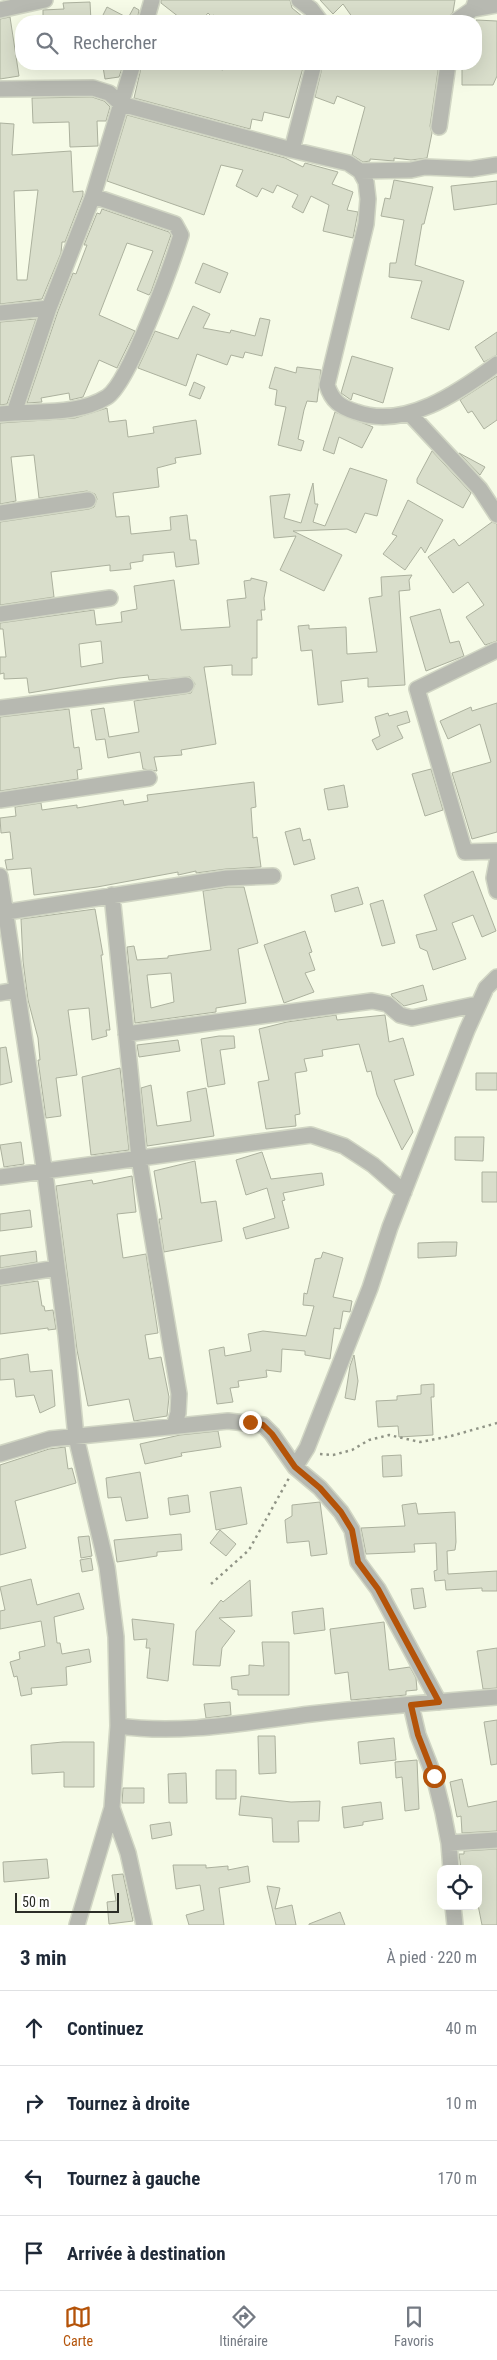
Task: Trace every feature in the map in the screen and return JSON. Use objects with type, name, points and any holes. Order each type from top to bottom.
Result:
[{"type":"street","points":[[0,10],[45,0]]},
{"type":"street","points":[[148,15],[152,0]]},
{"type":"street","points":[[299,0],[316,15]]},
{"type":"street","points":[[462,15],[474,4],[497,5]]},
{"type":"street","points":[[92,196],[175,224],[181,235],[173,260],[119,386],[107,397],[72,409],[7,413],[92,196],[131,70]]},
{"type":"street","points":[[292,150],[312,70]]},
{"type":"street","points":[[439,127],[447,70]]},
{"type":"street","points":[[0,89],[93,88],[109,93],[121,104],[292,150],[348,163],[360,171],[366,182],[368,199],[366,224],[327,385],[331,397],[341,407],[359,414],[388,418],[410,414],[462,387],[497,364]]},
{"type":"street","points":[[360,171],[411,170],[426,167],[471,168],[497,165]]},
{"type":"street","points":[[0,313],[48,308]]},
{"type":"street","points":[[410,414],[480,489],[497,515]]},
{"type":"street","points":[[0,513],[88,500]]},
{"type":"street","points":[[0,614],[110,598]]},
{"type":"street","points":[[497,650],[417,688],[465,852],[497,851]]},
{"type":"street","points":[[0,708],[186,685]]},
{"type":"street","points":[[0,800],[149,778]]},
{"type":"street","points":[[497,862],[494,878],[497,891]]},
{"type":"street","points":[[0,876],[2,913],[17,990],[45,1172],[76,1437],[107,1567],[116,1637],[118,1726],[112,1808],[76,1925]]},
{"type":"street","points":[[2,913],[227,878],[273,876]]},
{"type":"street","points":[[112,895],[139,1158],[178,1394],[178,1413],[174,1426]]},
{"type":"street","points":[[295,1467],[307,1448],[478,1004],[497,977]]},
{"type":"street","points":[[0,992],[17,990]]},
{"type":"street","points":[[126,1034],[372,1001],[387,1004],[400,1016],[412,1018],[478,1004]]},
{"type":"street","points":[[0,1177],[311,1135],[344,1146],[373,1164],[404,1192]]},
{"type":"street","points":[[0,1276],[57,1268]]},
{"type":"street","points":[[0,1454],[50,1439],[228,1421],[263,1425],[272,1434],[295,1467],[320,1488],[341,1512],[352,1530],[358,1562],[378,1589],[439,1702]]},
{"type":"street","points":[[118,1726],[161,1731],[497,1697]]},
{"type":"street","points":[[411,1705],[418,1735],[434,1776],[449,1843],[451,1865]]},
{"type":"street","points":[[112,1808],[128,1852],[144,1925]]},
{"type":"street","points":[[449,1843],[497,1840]]},
{"type":"street","points":[[453,1910],[455,1925]]},
{"type":"path","points":[[307,1448],[319,1454],[333,1455],[352,1450],[369,1440],[389,1435],[420,1442],[443,1438],[497,1423]]},
{"type":"path","points":[[211,1584],[249,1550],[295,1467]]},
{"type":"building","points":[[161,0],[290,0],[292,8],[301,15],[210,15],[208,13],[206,15],[176,15],[161,3]]},
{"type":"building","points":[[320,0],[455,0],[453,12],[450,15],[351,15],[343,4],[333,14]]},
{"type":"building","points":[[90,2],[91,15],[43,15],[43,10],[64,9],[63,3]]},
{"type":"building","points":[[107,7],[122,15],[103,15]]},
{"type":"building","points":[[134,7],[139,10],[138,15],[130,15]]},
{"type":"building","points":[[10,17],[15,50],[15,70],[18,70],[19,76],[0,79],[0,19]]},
{"type":"building","points":[[482,20],[497,21],[497,76],[493,85],[462,85],[462,70],[482,70]]},
{"type":"building","points":[[104,70],[121,70],[119,77],[105,79]]},
{"type":"building","points":[[141,70],[302,70],[289,118],[264,112],[262,121],[252,119],[250,129],[134,98]]},
{"type":"building","points":[[322,70],[438,70],[430,126],[432,133],[427,158],[411,160],[394,158],[394,161],[370,159],[370,161],[363,162],[352,155],[365,107],[337,96],[334,104],[315,97]]},
{"type":"building","points":[[92,97],[104,101],[110,107],[106,121],[97,121],[98,146],[70,147],[69,122],[33,123],[32,98]]},
{"type":"building","points":[[127,115],[285,158],[303,167],[305,163],[338,172],[332,184],[353,192],[347,210],[358,212],[353,238],[323,231],[329,205],[311,196],[303,213],[292,207],[298,195],[277,185],[273,193],[262,188],[257,197],[236,186],[243,170],[221,165],[204,215],[107,181]]},
{"type":"building","points":[[0,123],[14,124],[12,155],[71,151],[73,192],[83,191],[83,195],[65,242],[62,242],[61,253],[42,299],[0,304]],"holes":[[[38,190],[27,280],[17,280],[14,191]]]},
{"type":"building","points":[[394,180],[433,187],[424,224],[422,224],[415,265],[464,281],[449,330],[411,318],[422,281],[389,277],[390,263],[396,263],[404,220],[381,216],[385,198],[390,199]]},
{"type":"building","points":[[497,181],[497,204],[454,210],[451,186]]},
{"type":"building","points":[[102,209],[169,232],[171,235],[151,292],[149,295],[137,290],[153,251],[127,243],[99,315],[135,331],[117,368],[99,360],[83,397],[70,400],[69,393],[41,398],[42,402],[27,403],[58,311],[73,273],[76,274],[87,245],[84,245],[97,213],[100,214]]},
{"type":"building","points":[[203,263],[228,273],[220,293],[195,283]]},
{"type":"building","points":[[193,306],[210,314],[203,328],[230,333],[231,330],[255,336],[260,318],[270,320],[262,356],[245,352],[243,358],[231,355],[227,365],[197,354],[186,386],[138,368],[155,331],[178,339]]},
{"type":"building","points":[[36,319],[7,404],[0,405],[0,322]]},
{"type":"building","points":[[497,332],[497,355],[484,362],[475,347]]},
{"type":"building","points":[[352,356],[393,368],[383,403],[353,393],[351,400],[341,393]]},
{"type":"building","points":[[275,367],[296,373],[297,367],[321,370],[317,402],[307,401],[304,410],[298,439],[304,441],[301,451],[278,445],[286,407],[275,405],[277,390],[269,388]]},
{"type":"building","points":[[497,376],[497,420],[484,429],[472,411],[468,413],[460,400]]},
{"type":"building","points":[[194,382],[205,387],[200,399],[189,395]]},
{"type":"building","points":[[107,408],[109,422],[126,420],[128,437],[154,433],[153,427],[196,420],[201,454],[175,458],[176,463],[157,468],[159,487],[113,493],[116,517],[129,516],[131,534],[171,530],[170,517],[187,515],[190,540],[196,540],[199,564],[176,567],[174,552],[143,555],[143,561],[130,563],[131,569],[110,571],[110,565],[51,572],[54,597],[0,605],[0,522],[89,509],[94,507],[97,499],[95,494],[87,491],[39,498],[34,455],[11,457],[16,501],[0,504],[0,423],[75,418]]},
{"type":"building","points":[[335,412],[373,427],[362,448],[339,437],[334,454],[323,450]]},
{"type":"building","points":[[432,451],[471,493],[463,508],[417,483],[417,479]]},
{"type":"building","points":[[459,453],[485,467],[480,475]]},
{"type":"building","points":[[350,468],[387,480],[377,516],[365,513],[356,533],[347,529],[293,531],[342,555],[324,591],[280,570],[296,536],[274,538],[270,496],[290,494],[284,518],[301,523],[313,483],[315,504],[318,504],[313,522],[325,526]]},
{"type":"building","points":[[408,500],[443,520],[425,553],[421,547],[405,570],[383,554],[397,536],[392,534]]},
{"type":"building","points":[[492,522],[497,524],[497,641],[485,645],[466,617],[484,605],[468,582],[453,593],[428,557],[454,539],[459,546]]},
{"type":"building","points":[[412,575],[409,580],[410,590],[399,591],[405,685],[368,687],[368,678],[341,681],[343,702],[318,705],[312,650],[301,651],[298,626],[309,625],[309,629],[346,627],[347,654],[377,652],[369,598],[382,596],[381,577]]},
{"type":"building","points":[[251,578],[267,582],[264,598],[265,610],[261,610],[262,620],[257,620],[257,658],[252,658],[252,675],[232,675],[232,665],[204,667],[216,744],[181,750],[182,755],[154,757],[157,771],[143,769],[140,752],[108,758],[105,739],[96,740],[91,710],[104,708],[109,737],[139,732],[134,701],[191,693],[195,684],[190,677],[149,680],[148,675],[29,693],[27,678],[4,679],[4,673],[0,674],[0,657],[6,657],[3,629],[0,629],[0,623],[94,610],[96,625],[122,622],[121,612],[137,609],[134,586],[174,580],[181,630],[230,627],[227,600],[246,598],[244,581],[251,580]],"holes":[[[101,641],[103,663],[81,667],[79,644]]]},
{"type":"building","points":[[440,609],[450,643],[459,641],[464,656],[426,671],[410,617]]},
{"type":"building","points":[[497,703],[497,832],[472,839],[452,773],[491,762],[480,724],[448,739],[440,721],[471,707],[472,711]]},
{"type":"building","points":[[69,709],[74,748],[79,747],[82,769],[77,770],[78,779],[0,791],[0,717]]},
{"type":"building","points":[[407,711],[410,722],[397,726],[403,738],[377,750],[372,740],[380,736],[375,717],[388,713],[389,716]]},
{"type":"building","points":[[431,769],[443,810],[425,816],[412,774]]},
{"type":"building","points":[[254,782],[256,807],[251,808],[253,838],[257,837],[261,867],[196,873],[196,871],[178,875],[178,872],[97,887],[34,895],[31,868],[7,870],[5,860],[13,859],[10,832],[1,833],[0,818],[16,816],[15,807],[41,803],[42,810],[77,805],[77,808],[123,800],[124,805],[148,801],[147,795]]},
{"type":"building","points":[[344,785],[348,807],[328,810],[324,789]]},
{"type":"building","points":[[300,828],[303,841],[310,839],[315,859],[294,865],[285,832]]},
{"type":"building","points":[[473,871],[496,931],[482,937],[473,915],[452,923],[466,959],[433,970],[427,951],[420,948],[416,935],[437,930],[424,895]]},
{"type":"building","points":[[228,887],[244,887],[258,943],[238,949],[246,1003],[216,1008],[216,1012],[135,1023],[127,947],[134,946],[137,960],[168,958],[168,956],[211,950],[203,891]],"holes":[[[171,973],[174,1002],[151,1008],[147,975]]]},
{"type":"building","points":[[358,887],[363,904],[335,912],[331,895]]},
{"type":"building","points":[[383,900],[395,943],[382,946],[370,904]]},
{"type":"building","points":[[95,909],[103,955],[101,955],[110,1030],[106,1030],[107,1036],[92,1040],[89,1008],[68,1010],[77,1075],[56,1078],[61,1116],[46,1118],[38,1060],[40,1060],[38,1038],[28,1000],[23,961],[21,919]]},
{"type":"building","points":[[305,931],[312,952],[309,953],[315,970],[305,973],[314,992],[284,1003],[264,945]]},
{"type":"building","points":[[423,985],[427,1000],[404,1006],[391,994]]},
{"type":"building","points":[[336,1015],[337,1020],[385,1015],[389,1042],[403,1038],[414,1075],[394,1080],[413,1132],[402,1150],[377,1095],[371,1071],[367,1072],[359,1044],[322,1050],[323,1056],[304,1059],[307,1071],[295,1073],[300,1114],[295,1115],[296,1126],[266,1129],[258,1082],[269,1080],[259,1029],[287,1022]]},
{"type":"building","points":[[234,1036],[235,1048],[220,1050],[225,1084],[208,1087],[201,1039]]},
{"type":"building","points":[[178,1040],[180,1051],[139,1057],[137,1045]]},
{"type":"building","points":[[6,1047],[12,1082],[0,1085],[0,1048]]},
{"type":"building","points":[[120,1068],[129,1150],[91,1155],[82,1077]]},
{"type":"building","points":[[476,1073],[497,1073],[497,1090],[476,1090]]},
{"type":"building","points":[[151,1085],[157,1126],[191,1121],[187,1092],[206,1088],[214,1136],[147,1146],[141,1088]]},
{"type":"building","points":[[455,1137],[484,1137],[483,1161],[455,1160]]},
{"type":"building","points":[[21,1142],[24,1164],[4,1167],[0,1145]]},
{"type":"building","points":[[262,1152],[271,1179],[322,1173],[324,1185],[283,1193],[285,1200],[282,1201],[289,1228],[246,1239],[243,1228],[275,1218],[267,1188],[246,1195],[236,1160]]},
{"type":"building","points":[[195,1161],[201,1203],[216,1201],[222,1241],[164,1252],[159,1219],[162,1219],[154,1171]]},
{"type":"building","points":[[482,1172],[497,1172],[497,1202],[482,1202]]},
{"type":"building","points":[[132,1176],[136,1212],[117,1214],[123,1258],[146,1254],[158,1333],[145,1335],[149,1359],[161,1357],[169,1397],[167,1416],[134,1421],[129,1399],[88,1406],[77,1350],[56,1186],[92,1180],[93,1184]]},
{"type":"building","points":[[30,1210],[32,1227],[0,1231],[0,1214]]},
{"type":"building","points":[[457,1242],[456,1256],[418,1258],[418,1243]]},
{"type":"building","points":[[36,1251],[37,1262],[0,1268],[0,1256]]},
{"type":"building","points":[[323,1252],[343,1258],[333,1297],[352,1301],[350,1312],[343,1311],[340,1329],[334,1328],[330,1359],[305,1355],[305,1351],[282,1349],[281,1372],[266,1370],[267,1377],[238,1381],[239,1387],[230,1388],[233,1402],[217,1404],[209,1350],[224,1347],[225,1356],[251,1351],[248,1334],[263,1331],[306,1336],[314,1306],[303,1305],[304,1293],[307,1294],[315,1259],[321,1258]]},
{"type":"building","points":[[38,1281],[42,1306],[44,1306],[45,1311],[53,1310],[56,1329],[48,1330],[48,1328],[0,1334],[0,1286]]},
{"type":"building","points":[[28,1354],[30,1372],[52,1370],[55,1406],[40,1413],[34,1395],[16,1397],[14,1379],[0,1380],[0,1359]]},
{"type":"building","points":[[354,1355],[358,1381],[355,1400],[345,1398],[350,1366]]},
{"type":"building","points":[[434,1384],[434,1397],[431,1397],[433,1435],[399,1437],[398,1426],[378,1427],[376,1401],[397,1400],[397,1396],[421,1394],[421,1385]]},
{"type":"building","points":[[218,1431],[221,1447],[181,1453],[182,1456],[145,1464],[140,1444],[180,1435]]},
{"type":"building","points":[[65,1447],[68,1469],[72,1468],[76,1483],[15,1501],[26,1548],[0,1555],[0,1465],[49,1449]]},
{"type":"building","points":[[401,1455],[402,1476],[383,1477],[382,1456]]},
{"type":"building","points":[[140,1472],[148,1518],[126,1521],[121,1497],[108,1498],[106,1478]]},
{"type":"building","points":[[241,1487],[247,1524],[216,1530],[210,1492]]},
{"type":"building","points":[[188,1495],[190,1512],[170,1515],[168,1498]]},
{"type":"building","points":[[320,1502],[327,1554],[311,1556],[309,1541],[287,1543],[285,1520],[292,1516],[292,1505]]},
{"type":"building","points":[[416,1503],[418,1514],[455,1512],[456,1542],[455,1550],[447,1551],[448,1574],[497,1571],[497,1591],[482,1591],[482,1588],[446,1590],[445,1580],[435,1581],[434,1571],[437,1570],[436,1543],[414,1544],[415,1552],[366,1554],[361,1528],[405,1526],[402,1505]]},
{"type":"building","points":[[220,1530],[236,1544],[226,1556],[210,1543]]},
{"type":"building","points":[[181,1534],[182,1550],[157,1552],[157,1556],[117,1562],[114,1540]]},
{"type":"building","points":[[89,1536],[92,1556],[81,1558],[78,1537]]},
{"type":"building","points":[[91,1558],[93,1570],[82,1572],[80,1560]]},
{"type":"building","points":[[31,1579],[37,1605],[79,1593],[84,1609],[54,1617],[57,1643],[60,1643],[62,1654],[89,1649],[91,1662],[66,1667],[67,1685],[31,1688],[32,1694],[21,1696],[17,1676],[14,1677],[10,1662],[20,1659],[19,1652],[45,1646],[41,1621],[0,1629],[0,1611],[5,1610],[0,1587]]},
{"type":"building","points":[[250,1580],[252,1616],[219,1618],[235,1631],[222,1648],[220,1666],[193,1665],[196,1631],[221,1600],[223,1602]]},
{"type":"building","points":[[423,1588],[426,1607],[414,1609],[411,1589]]},
{"type":"building","points":[[323,1608],[325,1630],[294,1634],[292,1612]]},
{"type":"building","points":[[132,1619],[174,1624],[168,1681],[147,1678],[150,1648],[146,1648],[147,1639],[134,1640]]},
{"type":"building","points":[[384,1622],[389,1670],[410,1667],[416,1678],[417,1690],[406,1691],[406,1695],[351,1700],[348,1672],[335,1674],[330,1629]]},
{"type":"building","points":[[262,1642],[289,1642],[289,1695],[238,1695],[238,1690],[232,1689],[231,1677],[249,1675],[249,1665],[264,1666]]},
{"type":"building","points":[[497,1648],[497,1688],[483,1689],[477,1651]]},
{"type":"building","points":[[230,1702],[231,1715],[206,1718],[204,1704]]},
{"type":"building","points":[[497,1720],[497,1764],[491,1765],[484,1722]]},
{"type":"building","points":[[258,1736],[275,1736],[276,1773],[259,1774]]},
{"type":"building","points":[[394,1738],[396,1760],[360,1764],[358,1742]]},
{"type":"building","points":[[94,1742],[94,1787],[64,1787],[64,1772],[32,1774],[31,1745]]},
{"type":"building","points":[[417,1760],[419,1809],[405,1811],[402,1777],[396,1778],[395,1762]]},
{"type":"building","points":[[216,1770],[236,1770],[236,1799],[216,1799]]},
{"type":"building","points":[[186,1773],[187,1803],[169,1803],[168,1774]]},
{"type":"building","points":[[462,1779],[468,1807],[497,1801],[497,1831],[462,1833],[461,1816],[457,1817],[450,1782]]},
{"type":"building","points":[[123,1788],[144,1788],[144,1803],[122,1803]]},
{"type":"building","points":[[241,1796],[291,1802],[320,1801],[319,1821],[298,1821],[299,1842],[273,1842],[272,1818],[239,1815]]},
{"type":"building","points":[[381,1802],[383,1819],[363,1822],[363,1825],[344,1828],[342,1807]]},
{"type":"building","points":[[170,1822],[172,1835],[152,1839],[150,1825]]},
{"type":"building","points":[[497,1849],[497,1925],[482,1925],[479,1910],[482,1910],[482,1865],[460,1865],[459,1854],[464,1854],[464,1851]]},
{"type":"building","points":[[47,1859],[49,1878],[4,1882],[3,1862]]},
{"type":"building","points":[[173,1865],[206,1865],[206,1868],[228,1866],[228,1870],[248,1866],[250,1882],[219,1888],[224,1925],[189,1925],[186,1915],[204,1910],[200,1885],[176,1889]]},
{"type":"building","points":[[123,1874],[133,1921],[109,1924],[107,1902],[116,1901],[112,1875]]},
{"type":"building","points":[[267,1886],[280,1888],[275,1909],[292,1905],[296,1925],[276,1925]]},
{"type":"building","points":[[340,1912],[345,1925],[309,1925],[309,1924]]},
{"type":"route","points":[[250,1422],[263,1425],[272,1434],[295,1467],[320,1488],[341,1512],[352,1530],[354,1551],[358,1562],[378,1589],[439,1702],[411,1705],[418,1735],[434,1776]]}]
